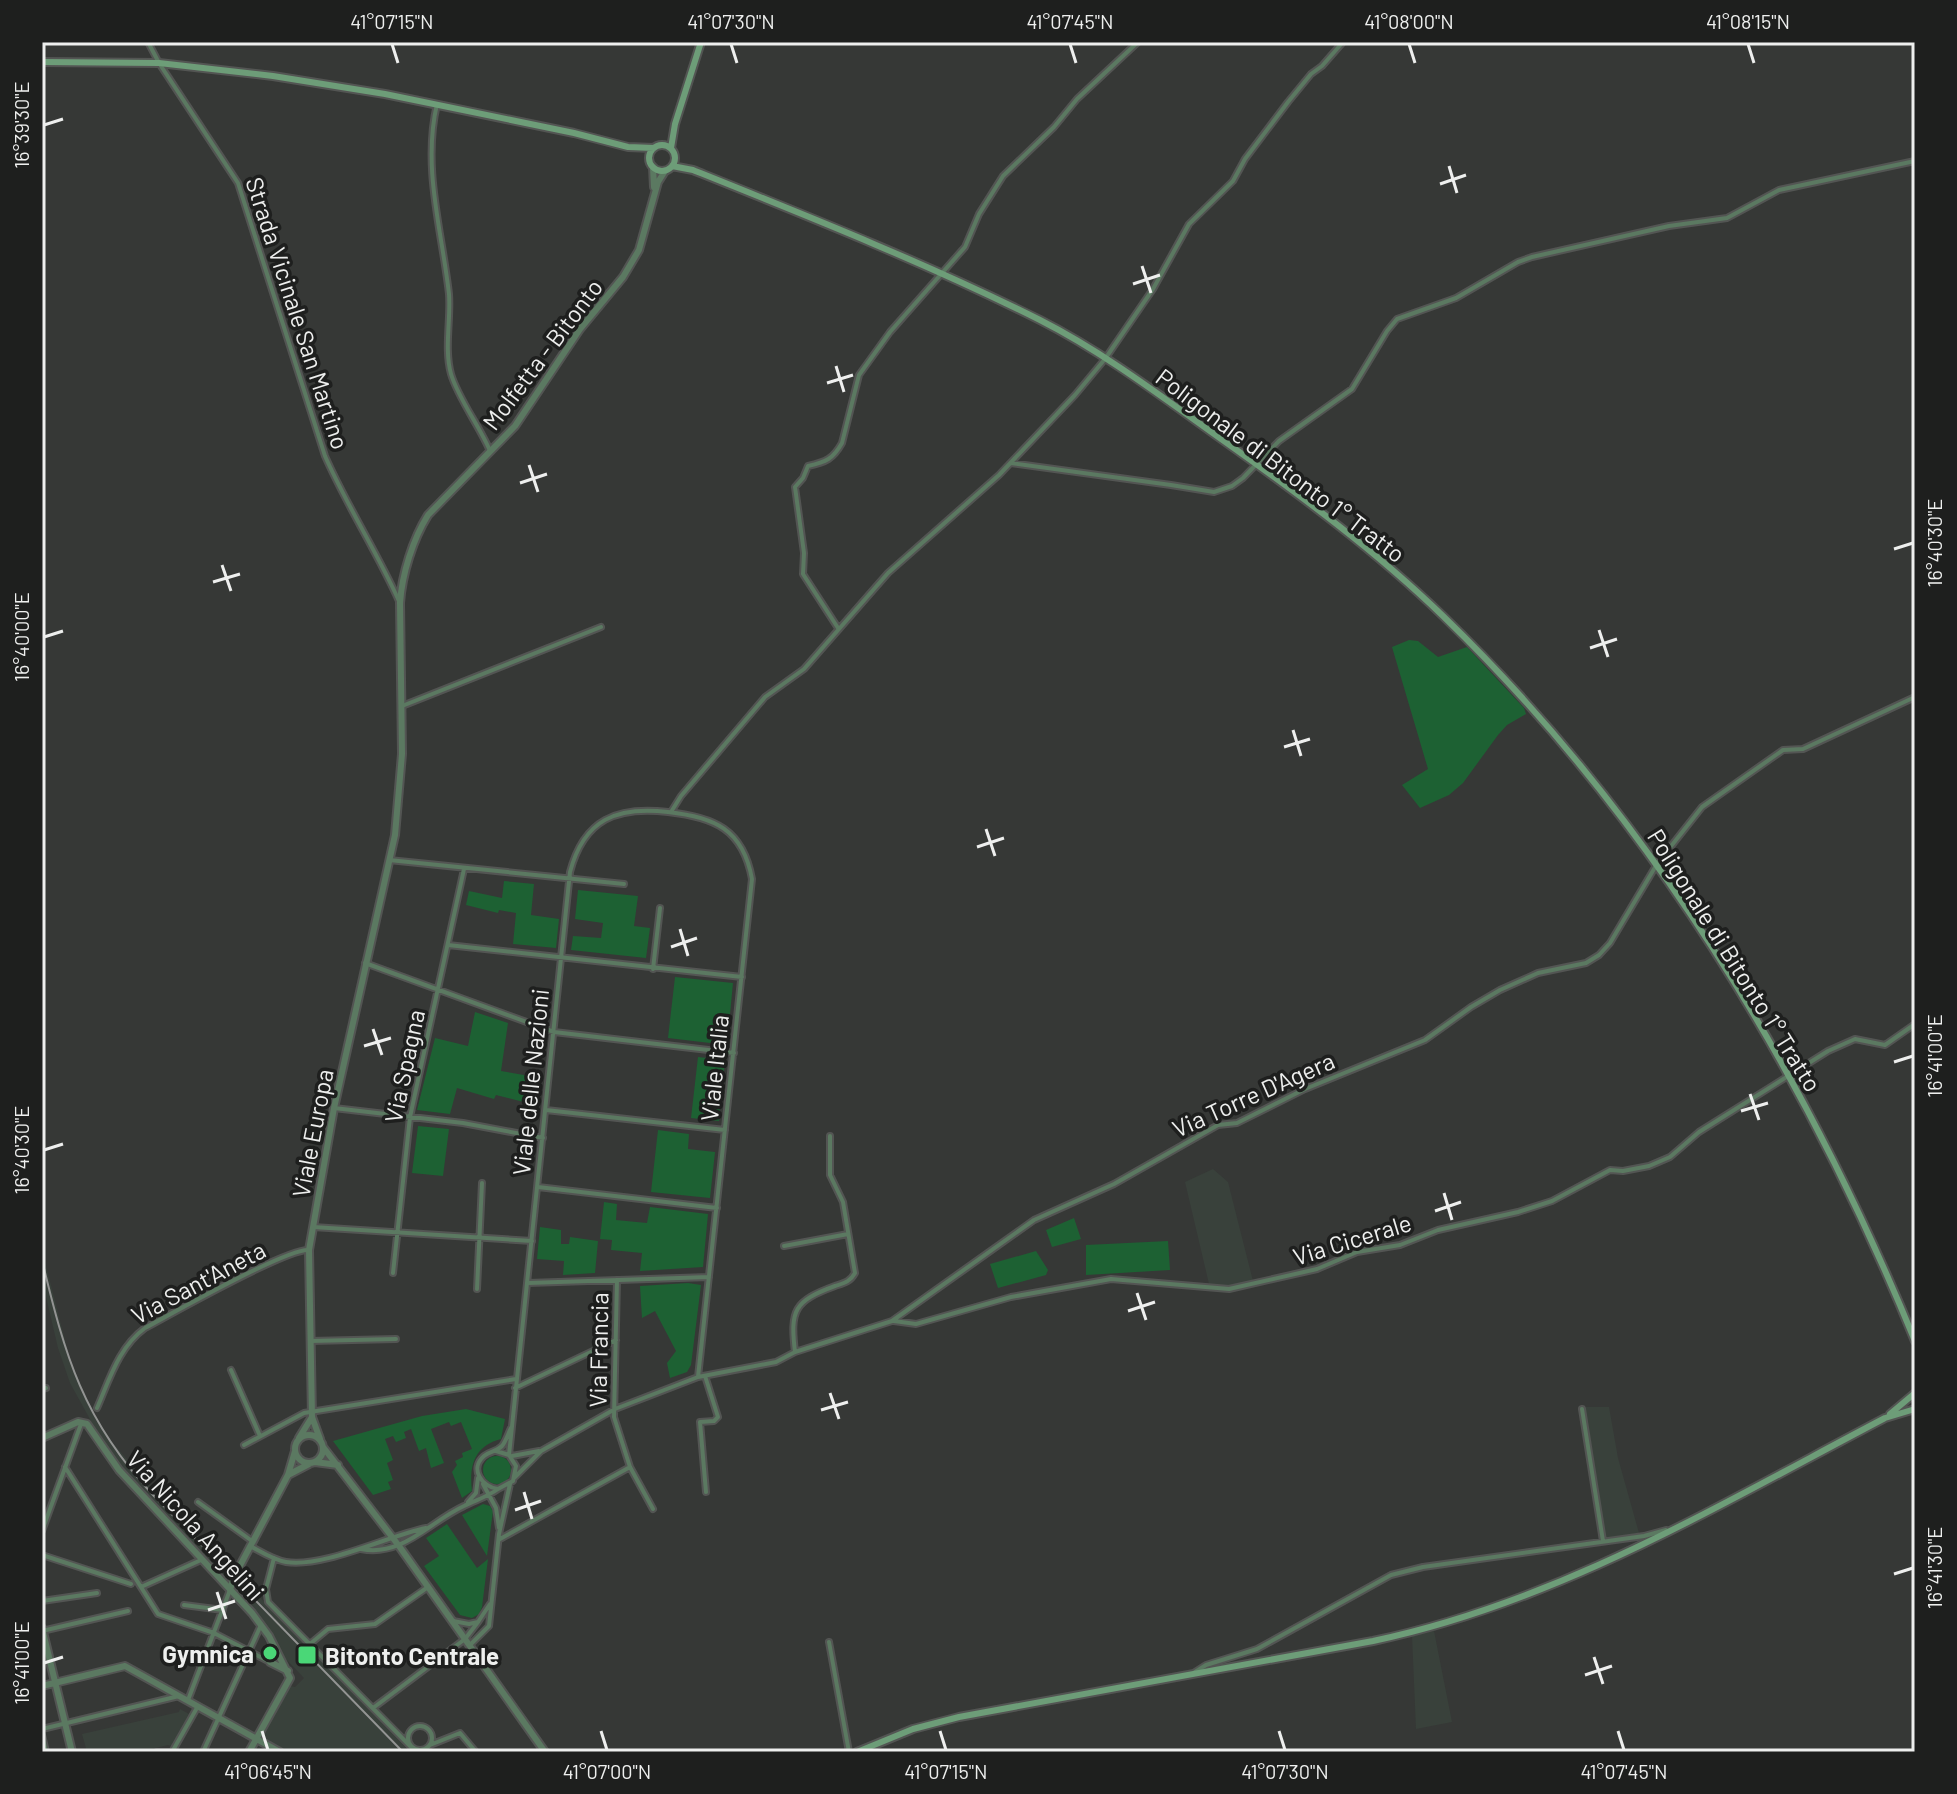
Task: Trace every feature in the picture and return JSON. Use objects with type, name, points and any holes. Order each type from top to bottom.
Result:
[{"type":"main road","points":[[693,170],[675,158],[671,148],[675,124],[701,42]]},
{"type":"main road","points":[[42,62],[159,63],[273,76],[437,104],[628,147],[671,148]]},
{"type":"main road","points":[[649,160],[675,124]]},
{"type":"main road","points":[[628,147],[649,160],[653,167],[665,171],[672,166],[675,158]]},
{"type":"main road","points":[[672,166],[693,170]]},
{"type":"main road","name":"Poligonale di Bitonto 1° Tratto","points":[[693,170],[826,224],[1043,322],[1105,359],[1256,463],[1355,538],[1443,616],[1596,782],[1657,864],[1790,1074],[1853,1197],[1915,1341]]},
{"type":"main road","points":[[1885,1418],[1915,1393]]},
{"type":"main road","points":[[857,1752],[913,1729],[959,1717],[1373,1641],[1455,1621],[1567,1581],[1885,1418],[1915,1409]]},
{"type":"street","name":"Strada Vicinale San Martino","points":[[148,42],[238,183],[325,456],[400,603]]},
{"type":"street","points":[[838,628],[803,574],[804,553],[795,487],[808,466],[829,461],[837,453],[859,375],[890,332],[965,247],[979,214],[1003,176],[1054,127],[1077,99],[1138,42]]},
{"type":"street","points":[[671,812],[765,697],[804,669],[888,573],[1011,463],[1075,395],[1105,359],[1153,289],[1189,224],[1233,181],[1245,159],[1295,93],[1343,42]]},
{"type":"street","points":[[437,104],[433,120],[434,196],[449,293],[451,374],[490,452]]},
{"type":"street","points":[[1011,463],[1214,492],[1232,486],[1279,441],[1352,389],[1397,319],[1456,298],[1518,262],[1669,226],[1727,218],[1779,190],[1915,161]]},
{"type":"street","name":"Molfetta - Bitonto","points":[[653,167],[653,199]]},
{"type":"street","name":"Molfetta - Bitonto","points":[[402,706],[400,603],[420,529],[439,503],[515,426],[580,329],[632,264],[665,171]]},
{"type":"street","points":[[402,706],[601,627]]},
{"type":"street","name":"Via Torre D'Agera","points":[[541,1451],[615,1409],[698,1377],[776,1362],[795,1352],[892,1321],[1034,1220],[1114,1184],[1218,1125],[1237,1123],[1305,1089],[1425,1040],[1471,1007],[1538,973],[1586,963],[1610,943],[1657,864],[1702,807],[1783,750],[1803,749],[1915,697]]},
{"type":"street","name":"Viale Europa","points":[[320,1439],[312,1414],[309,1250],[334,1108],[395,835],[402,768],[402,706]]},
{"type":"street","name":"Viale delle Nazioni","points":[[510,1456],[569,879],[579,847],[590,832],[607,818],[640,809],[671,812]]},
{"type":"street","name":"Viale Italia","points":[[671,812],[699,816],[722,827],[737,841],[746,858],[752,887],[698,1377]]},
{"type":"street","points":[[389,860],[624,884]]},
{"type":"street","name":"Via Spagna","points":[[393,1273],[410,1117],[464,869]]},
{"type":"street","points":[[653,969],[660,908]]},
{"type":"street","points":[[448,945],[742,977]]},
{"type":"street","points":[[365,963],[554,1032],[734,1053]]},
{"type":"street","name":"Via Cicerale","points":[[892,1321],[916,1324],[1011,1297],[1111,1279],[1229,1289],[1317,1269],[1357,1252],[1400,1245],[1438,1230],[1518,1212],[1552,1201],[1610,1170],[1649,1166],[1670,1157],[1699,1132],[1828,1051],[1855,1039],[1885,1045],[1915,1024]]},
{"type":"street","points":[[334,1108],[463,1123],[543,1138]]},
{"type":"street","points":[[546,1110],[725,1130]]},
{"type":"street","points":[[795,1352],[792,1326],[798,1306],[813,1295],[853,1278],[855,1273],[843,1202],[830,1175],[830,1136]]},
{"type":"street","points":[[477,1289],[482,1183]]},
{"type":"street","points":[[538,1187],[717,1208]]},
{"type":"street","points":[[313,1227],[532,1241]]},
{"type":"street","points":[[784,1246],[849,1234]]},
{"type":"street","name":"Via Sant'Aneta","points":[[97,1408],[124,1348],[133,1336],[271,1263],[300,1249],[309,1250]]},
{"type":"street","points":[[527,1283],[709,1277]]},
{"type":"street","name":"Via Francia","points":[[617,1280],[616,1425],[630,1467],[653,1509]]},
{"type":"street","points":[[310,1341],[396,1339]]},
{"type":"street","points":[[515,1388],[616,1340]]},
{"type":"street","points":[[231,1370],[260,1436]]},
{"type":"street","points":[[705,1376],[718,1417],[714,1421],[700,1422],[706,1492]]},
{"type":"street","points":[[244,1445],[304,1413],[516,1379]]},
{"type":"street","points":[[1582,1409],[1603,1541]]},
{"type":"street","points":[[188,1700],[234,1577],[288,1475],[299,1439],[312,1414]]},
{"type":"street","points":[[42,1438],[82,1421]]},
{"type":"street","points":[[42,1531],[82,1421]]},
{"type":"street","name":"Via Nicola Angelini","points":[[82,1421],[90,1427],[127,1479],[261,1625],[289,1674]]},
{"type":"street","name":"Viale delle Nazioni","points":[[496,1451],[512,1426]]},
{"type":"street","points":[[299,1439],[312,1435],[320,1439],[545,1752]]},
{"type":"street","points":[[288,1475],[321,1456],[323,1447]]},
{"type":"street","points":[[295,1451],[298,1459],[338,1465]]},
{"type":"street","points":[[466,1504],[476,1493],[480,1461],[489,1452],[510,1456],[541,1451]]},
{"type":"street","points":[[373,1708],[489,1626],[499,1537],[510,1484],[541,1451]]},
{"type":"street","points":[[510,1456],[516,1466],[515,1477]]},
{"type":"street","points":[[65,1467],[158,1614],[214,1633],[289,1674],[249,1752]]},
{"type":"street","points":[[499,1537],[630,1467]]},
{"type":"street","points":[[478,1474],[497,1512],[499,1537]]},
{"type":"street","points":[[481,1481],[488,1487],[498,1489]]},
{"type":"street","points":[[359,1549],[380,1551],[399,1546],[466,1504],[510,1484]]},
{"type":"street","points":[[198,1502],[253,1545],[274,1558],[289,1562],[313,1561],[426,1528]]},
{"type":"street","points":[[1192,1674],[1206,1665],[1257,1649],[1391,1575],[1452,1562],[1644,1536],[1676,1527]]},
{"type":"street","points":[[42,1555],[131,1584]]},
{"type":"street","points":[[274,1558],[266,1589],[268,1602],[416,1752]]},
{"type":"street","points":[[141,1587],[203,1559]]},
{"type":"street","points":[[310,1644],[328,1629],[375,1624],[428,1587]]},
{"type":"street","points":[[42,1601],[97,1593]]},
{"type":"street","points":[[468,1642],[491,1602]]},
{"type":"street","points":[[184,1605],[223,1610]]},
{"type":"street","points":[[72,1752],[45,1656],[42,1630],[128,1611]]},
{"type":"street","points":[[452,1621],[478,1622]]},
{"type":"street","points":[[203,1752],[261,1625]]},
{"type":"street","points":[[829,1642],[849,1752]]},
{"type":"street","points":[[270,1662],[279,1657]]},
{"type":"street","points":[[42,1686],[125,1666],[280,1752]]},
{"type":"street","points":[[42,1729],[179,1696]]},
{"type":"street","points":[[157,1752],[171,1752],[198,1706]]},
{"type":"street","points":[[411,1747],[408,1735],[412,1728],[420,1726],[430,1731],[432,1738],[429,1746]]},
{"type":"street","points":[[411,1747],[419,1750],[460,1733],[476,1752]]},
{"type":"street","points":[[42,1735],[46,1752]]},
{"type":"shaded area","points":[[1213,1169],[1228,1182],[1253,1281],[1228,1286],[1209,1284],[1185,1182]]},
{"type":"shaded area","points":[[42,1250],[70,1360],[94,1414],[113,1443],[163,1502],[410,1752],[289,1752],[262,1737],[290,1686],[295,1687],[304,1678],[283,1656],[271,1633],[235,1587],[136,1484],[102,1441],[70,1383],[58,1348],[42,1280]]},
{"type":"shaded area","points":[[1583,1407],[1609,1407],[1618,1458],[1639,1533],[1604,1538]]},
{"type":"shaded area","points":[[1434,1631],[1452,1722],[1416,1729],[1412,1636]]},
{"type":"shaded area","points":[[180,1709],[189,1714],[171,1746],[139,1752],[87,1752],[82,1734],[179,1712]]},
{"type":"green space","points":[[1409,640],[1418,641],[1438,657],[1467,647],[1524,708],[1526,714],[1507,725],[1463,783],[1449,795],[1420,808],[1402,785],[1428,769],[1392,647]]},
{"type":"green space","points":[[504,881],[534,884],[531,915],[559,919],[556,948],[513,944],[516,913],[499,910],[498,913],[466,905],[469,891],[502,898]]},
{"type":"green space","points":[[578,890],[638,896],[634,926],[650,928],[646,958],[571,950],[573,936],[601,938],[603,923],[575,919]]},
{"type":"green space","points":[[675,977],[733,983],[727,1045],[668,1038]]},
{"type":"green space","points":[[475,1012],[508,1023],[501,1071],[541,1078],[539,1106],[496,1095],[494,1099],[457,1088],[450,1114],[417,1110],[435,1038],[468,1046]]},
{"type":"green space","points":[[698,1057],[725,1060],[719,1121],[691,1118]]},
{"type":"green space","points":[[418,1126],[449,1129],[443,1176],[412,1173]]},
{"type":"green space","points":[[658,1130],[689,1134],[688,1149],[715,1152],[710,1198],[651,1192]]},
{"type":"green space","points":[[604,1202],[617,1204],[616,1220],[647,1223],[650,1207],[708,1214],[703,1267],[640,1271],[642,1253],[611,1250],[612,1240],[600,1239]]},
{"type":"green space","points":[[1074,1218],[1081,1239],[1052,1247],[1046,1230]]},
{"type":"green space","points":[[540,1227],[561,1230],[561,1244],[569,1244],[570,1237],[598,1241],[595,1273],[563,1275],[564,1261],[537,1259]]},
{"type":"green space","points":[[1168,1241],[1170,1270],[1086,1275],[1086,1245]]},
{"type":"green space","points":[[1036,1251],[1048,1270],[1046,1275],[998,1288],[990,1264]]},
{"type":"green space","points":[[701,1285],[691,1365],[687,1372],[670,1378],[667,1363],[676,1351],[655,1311],[642,1318],[640,1286]]},
{"type":"green space","points":[[466,1409],[505,1419],[501,1439],[485,1447],[475,1458],[471,1473],[472,1491],[462,1498],[452,1472],[457,1465],[455,1461],[463,1457],[462,1453],[472,1449],[461,1422],[451,1426],[449,1422],[431,1429],[444,1463],[431,1468],[426,1448],[419,1451],[411,1429],[404,1432],[406,1438],[396,1442],[393,1436],[385,1439],[393,1460],[387,1463],[393,1480],[388,1482],[391,1489],[373,1495],[333,1441],[422,1416]]},
{"type":"green space","points":[[497,1456],[507,1460],[511,1470],[507,1480],[497,1484],[487,1480],[483,1470],[487,1460]]},
{"type":"green space","points":[[483,1504],[493,1511],[487,1556],[462,1515]]},
{"type":"green space","points":[[447,1524],[477,1568],[488,1559],[482,1607],[479,1614],[472,1618],[460,1615],[424,1566],[439,1556],[426,1538]]},
{"type":"railway","points":[[42,1260],[69,1357],[93,1413],[109,1440],[153,1495],[403,1752]]},
{"type":"place","name":"Gymnica","points":[[270,1653]]},
{"type":"place","name":"Bitonto Centrale","points":[[307,1655]]}]
